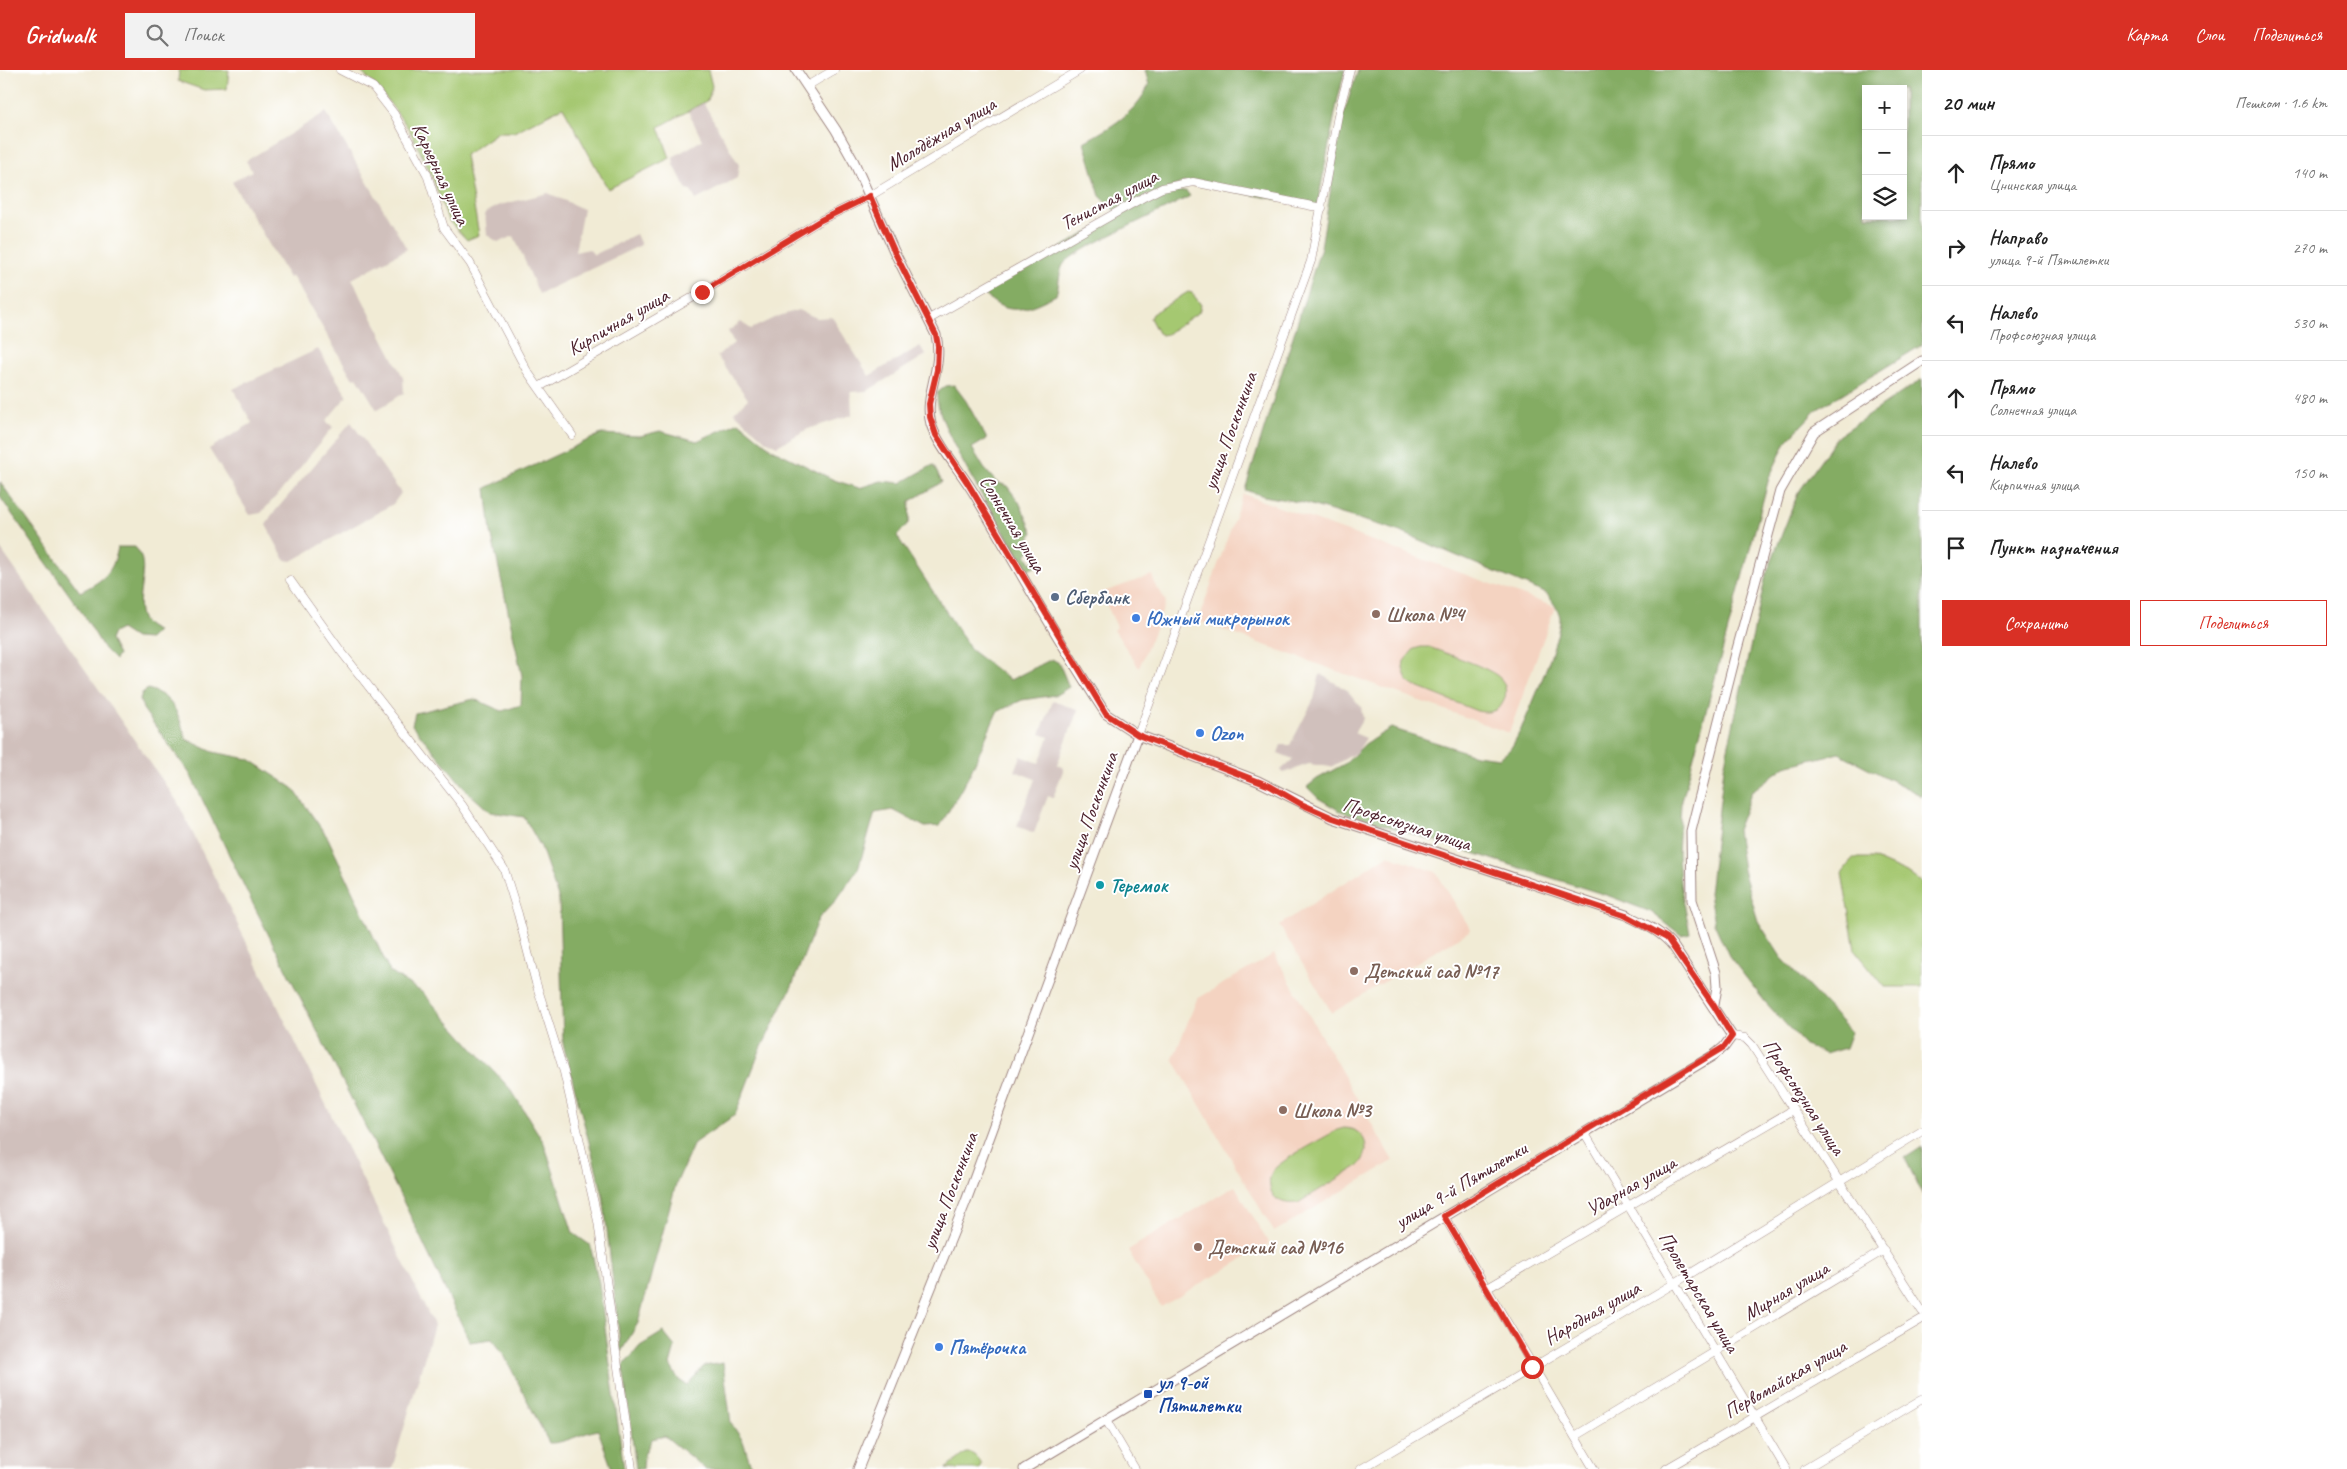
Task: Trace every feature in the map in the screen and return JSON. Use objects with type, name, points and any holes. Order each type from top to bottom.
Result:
[{"type":"street","name":"Карьерная улица","points":[[340,70],[373,87],[394,114],[427,174],[444,228],[470,263],[527,371],[572,435]]},
{"type":"street","name":"Солнечная улица","points":[[796,70],[848,150],[894,251],[928,319],[938,346],[937,370],[929,404],[930,417],[936,435],[967,482],[1106,714],[1138,735]]},
{"type":"street","points":[[807,86],[834,70]]},
{"type":"street","name":"Молодёжная улица","points":[[870,196],[1080,70]]},
{"type":"street","name":"улица Посконкина","points":[[858,1469],[966,1201],[1311,261],[1338,110],[1350,70]]},
{"type":"street","name":"Тенистая улица","points":[[928,319],[1142,198],[1175,184],[1193,182],[1322,208]]},
{"type":"street","name":"Кирпичная улица","points":[[539,387],[821,220],[870,196]]},
{"type":"street","points":[[1714,1006],[1717,987],[1716,973],[1692,900],[1691,830],[1780,491],[1814,432],[1922,361]]},
{"type":"street","points":[[290,580],[340,650],[462,805],[504,869],[536,983],[564,1072],[598,1221],[632,1469]]},
{"type":"street","name":"Профсоюзная улица","points":[[1138,735],[1270,786],[1301,804],[1333,818],[1633,919],[1667,938],[1714,1006],[1732,1036],[1745,1038],[1752,1045],[1922,1311]]},
{"type":"street","name":"улица 9-й Пятилетки","points":[[1024,1469],[1714,1055],[1724,1047],[1732,1036]]},
{"type":"street","name":"Ударная улица","points":[[1486,1289],[1793,1110]]},
{"type":"street","name":"Народная улица","points":[[1361,1469],[1675,1283],[1922,1131]]},
{"type":"street","name":"Пролетарская улица","points":[[1584,1132],[1786,1469]]},
{"type":"street","points":[[1444,1216],[1594,1469]]},
{"type":"street","name":"Мирная улица","points":[[1575,1436],[1884,1250]]},
{"type":"street","name":"Первомайская улица","points":[[1666,1469],[1754,1415],[1922,1319]]},
{"type":"street","points":[[1804,1469],[1922,1399]]},
{"type":"street","points":[[1106,1420],[1135,1469]]},
{"type":"shaded area","points":[[703,102],[739,165],[737,178],[696,200],[691,191],[687,190],[674,165],[673,157],[702,140],[688,111]]},
{"type":"shaded area","points":[[326,112],[407,249],[352,279],[403,377],[404,393],[377,410],[357,377],[353,379],[292,276],[289,278],[232,182],[252,171],[246,161]]},
{"type":"shaded area","points":[[548,193],[583,209],[575,252],[589,249],[594,255],[636,234],[641,245],[539,294],[514,236],[498,242],[487,235],[485,213],[500,205]]},
{"type":"shaded area","points":[[798,310],[817,318],[832,317],[869,376],[920,346],[926,355],[867,391],[851,392],[852,415],[808,429],[777,446],[765,440],[734,412],[748,399],[717,356],[734,343],[728,331],[741,322],[751,329],[776,317]]},
{"type":"shaded area","points":[[318,349],[347,396],[326,421],[333,427],[281,491],[261,513],[250,515],[209,449],[252,423],[233,389]]},
{"type":"shaded area","points":[[351,422],[401,493],[393,504],[292,561],[285,560],[266,525],[271,516]]},
{"type":"shaded area","name":"Школа №4","points":[[1243,494],[1555,607],[1509,733],[1198,621]]},
{"type":"shaded area","points":[[0,548],[177,801],[434,1325],[392,1469],[0,1469]]},
{"type":"shaded area","name":"Южный микрорынок","points":[[1152,575],[1157,590],[1159,589],[1166,602],[1139,668],[1114,630],[1117,627],[1101,593]]},
{"type":"shaded area","points":[[1320,674],[1347,690],[1361,707],[1363,719],[1354,733],[1366,738],[1357,752],[1331,767],[1309,764],[1283,773],[1281,770],[1293,759],[1278,753],[1281,745],[1290,745],[1314,699]]},
{"type":"shaded area","points":[[1053,701],[1078,710],[1057,765],[1064,768],[1053,798],[1048,796],[1034,833],[1017,826],[1035,779],[1015,771],[1021,756],[1039,763],[1049,737],[1040,734]]},
{"type":"shaded area","name":"Детский сад №17","points":[[1388,855],[1436,872],[1471,930],[1332,1013],[1279,925]]},
{"type":"shaded area","name":"Школа №3","points":[[1274,954],[1393,1161],[1274,1232],[1173,1059],[1197,999]]},
{"type":"shaded area","name":"Детский сад №16","points":[[1235,1186],[1269,1244],[1161,1307],[1128,1250]]},
{"type":"green space","points":[[179,70],[229,70],[227,89],[204,90],[178,81]]},
{"type":"green space","points":[[345,70],[708,70],[712,86],[708,100],[659,127],[670,158],[608,189],[563,107],[514,132],[498,132],[465,155],[479,235],[467,240],[448,220],[432,176],[409,129],[379,89],[361,72]]},
{"type":"green space","points":[[1145,70],[1345,70],[1317,207],[1184,182],[1116,212],[1100,196],[1084,142],[1113,125],[1136,104],[1149,85]]},
{"type":"green space","points":[[1358,70],[1922,70],[1922,345],[1816,410],[1786,442],[1769,478],[1681,804],[1678,853],[1680,883],[1690,933],[1681,935],[1651,912],[1609,896],[1340,811],[1318,798],[1307,787],[1317,779],[1346,763],[1365,744],[1391,728],[1475,755],[1500,758],[1511,748],[1517,738],[1532,704],[1549,662],[1560,617],[1547,594],[1396,530],[1304,503],[1264,496],[1245,490],[1321,247],[1343,116]]},
{"type":"green space","points":[[1186,191],[1190,196],[1101,240],[1070,258],[1063,265],[1056,295],[1027,307],[1011,309],[993,302],[984,294],[986,290],[1090,231],[1163,193]]},
{"type":"green space","points":[[1188,292],[1192,293],[1201,305],[1199,312],[1167,334],[1162,335],[1158,333],[1150,318],[1152,314]]},
{"type":"green space","points":[[1922,379],[1922,796],[1839,753],[1785,766],[1752,791],[1737,830],[1743,870],[1758,921],[1781,957],[1851,1032],[1845,1048],[1825,1054],[1805,1045],[1766,1003],[1729,956],[1714,923],[1709,894],[1724,767],[1766,575],[1798,493],[1838,436]]},
{"type":"green space","points":[[954,385],[966,401],[987,439],[972,448],[984,468],[996,482],[1007,486],[1019,502],[1033,532],[1028,541],[1033,549],[1026,554],[1031,563],[1040,558],[1042,559],[1041,564],[1028,570],[989,508],[947,429],[939,408],[937,393],[946,386]]},
{"type":"green space","points":[[739,422],[772,449],[834,480],[859,488],[881,481],[901,483],[933,465],[942,482],[910,501],[909,522],[897,536],[971,650],[1010,680],[1052,659],[1059,663],[1069,687],[1056,695],[1022,700],[997,712],[970,774],[940,826],[925,827],[893,810],[875,813],[858,869],[837,899],[818,919],[792,986],[759,1053],[735,1115],[694,1143],[676,1184],[638,1323],[621,1352],[603,1195],[563,1044],[559,900],[541,847],[524,817],[490,812],[468,792],[412,725],[415,713],[474,699],[502,711],[521,705],[522,676],[491,532],[486,488],[601,434],[640,436],[660,431],[697,441]]},
{"type":"green space","points":[[0,482],[80,592],[95,584],[106,575],[116,556],[118,547],[135,547],[140,555],[143,574],[139,604],[140,614],[145,623],[157,631],[149,639],[135,638],[121,629],[113,633],[110,640],[118,655],[115,660],[104,649],[85,617],[0,497]]},
{"type":"green space","points":[[1429,647],[1456,657],[1496,675],[1503,682],[1506,692],[1500,707],[1491,712],[1477,711],[1412,685],[1407,681],[1403,668],[1404,661],[1414,649]]},
{"type":"green space","points":[[148,689],[157,692],[170,702],[178,715],[186,739],[213,752],[249,759],[293,788],[328,838],[390,972],[423,993],[512,1091],[544,1143],[573,1233],[590,1245],[599,1283],[624,1469],[612,1469],[598,1430],[560,1442],[549,1443],[503,1353],[492,1339],[470,1342],[407,1209],[249,896],[190,774],[143,709],[140,699],[142,693]]},
{"type":"green space","points":[[1853,858],[1873,858],[1909,874],[1922,883],[1922,987],[1885,987],[1855,950],[1842,873]]},
{"type":"green space","points":[[1344,1128],[1358,1132],[1365,1142],[1365,1155],[1357,1167],[1298,1203],[1284,1202],[1275,1198],[1270,1181],[1272,1172],[1276,1167],[1302,1150]]},
{"type":"green space","points":[[1922,1147],[1922,1194],[1905,1158]]},
{"type":"green space","points":[[663,1332],[675,1347],[670,1365],[679,1380],[687,1385],[704,1366],[723,1363],[731,1423],[743,1441],[752,1469],[705,1469],[665,1436],[652,1439],[644,1455],[643,1469],[636,1469],[623,1366],[640,1346]]},
{"type":"green space","points":[[966,1453],[971,1453],[977,1458],[981,1464],[979,1469],[946,1469]]},
{"type":"place","name":"Сбербанк","points":[[1055,597]]},
{"type":"place","name":"Школа №4","points":[[1376,614]]},
{"type":"place","name":"Южный микрорынок","points":[[1136,618]]},
{"type":"place","name":"Ozon","points":[[1200,733]]},
{"type":"place","name":"Теремок","points":[[1100,885]]},
{"type":"place","name":"Детский сад №17","points":[[1354,971]]},
{"type":"place","name":"Школа №3","points":[[1283,1110]]},
{"type":"place","name":"Детский сад №16","points":[[1198,1247]]},
{"type":"place","name":"Пятёрочка","points":[[939,1347]]},
{"type":"place","name":"ул 9-ой Пятилетки","points":[[1148,1394]]},
{"type":"route","points":[[702,292],[821,220],[870,196],[894,251],[936,335],[938,346],[937,370],[930,397],[929,411],[936,435],[967,482],[1106,714],[1138,735],[1270,786],[1301,804],[1333,818],[1397,841],[1451,857],[1626,916],[1658,931],[1667,938],[1714,1006],[1732,1036],[1724,1047],[1714,1055],[1444,1216],[1532,1367]]}]
